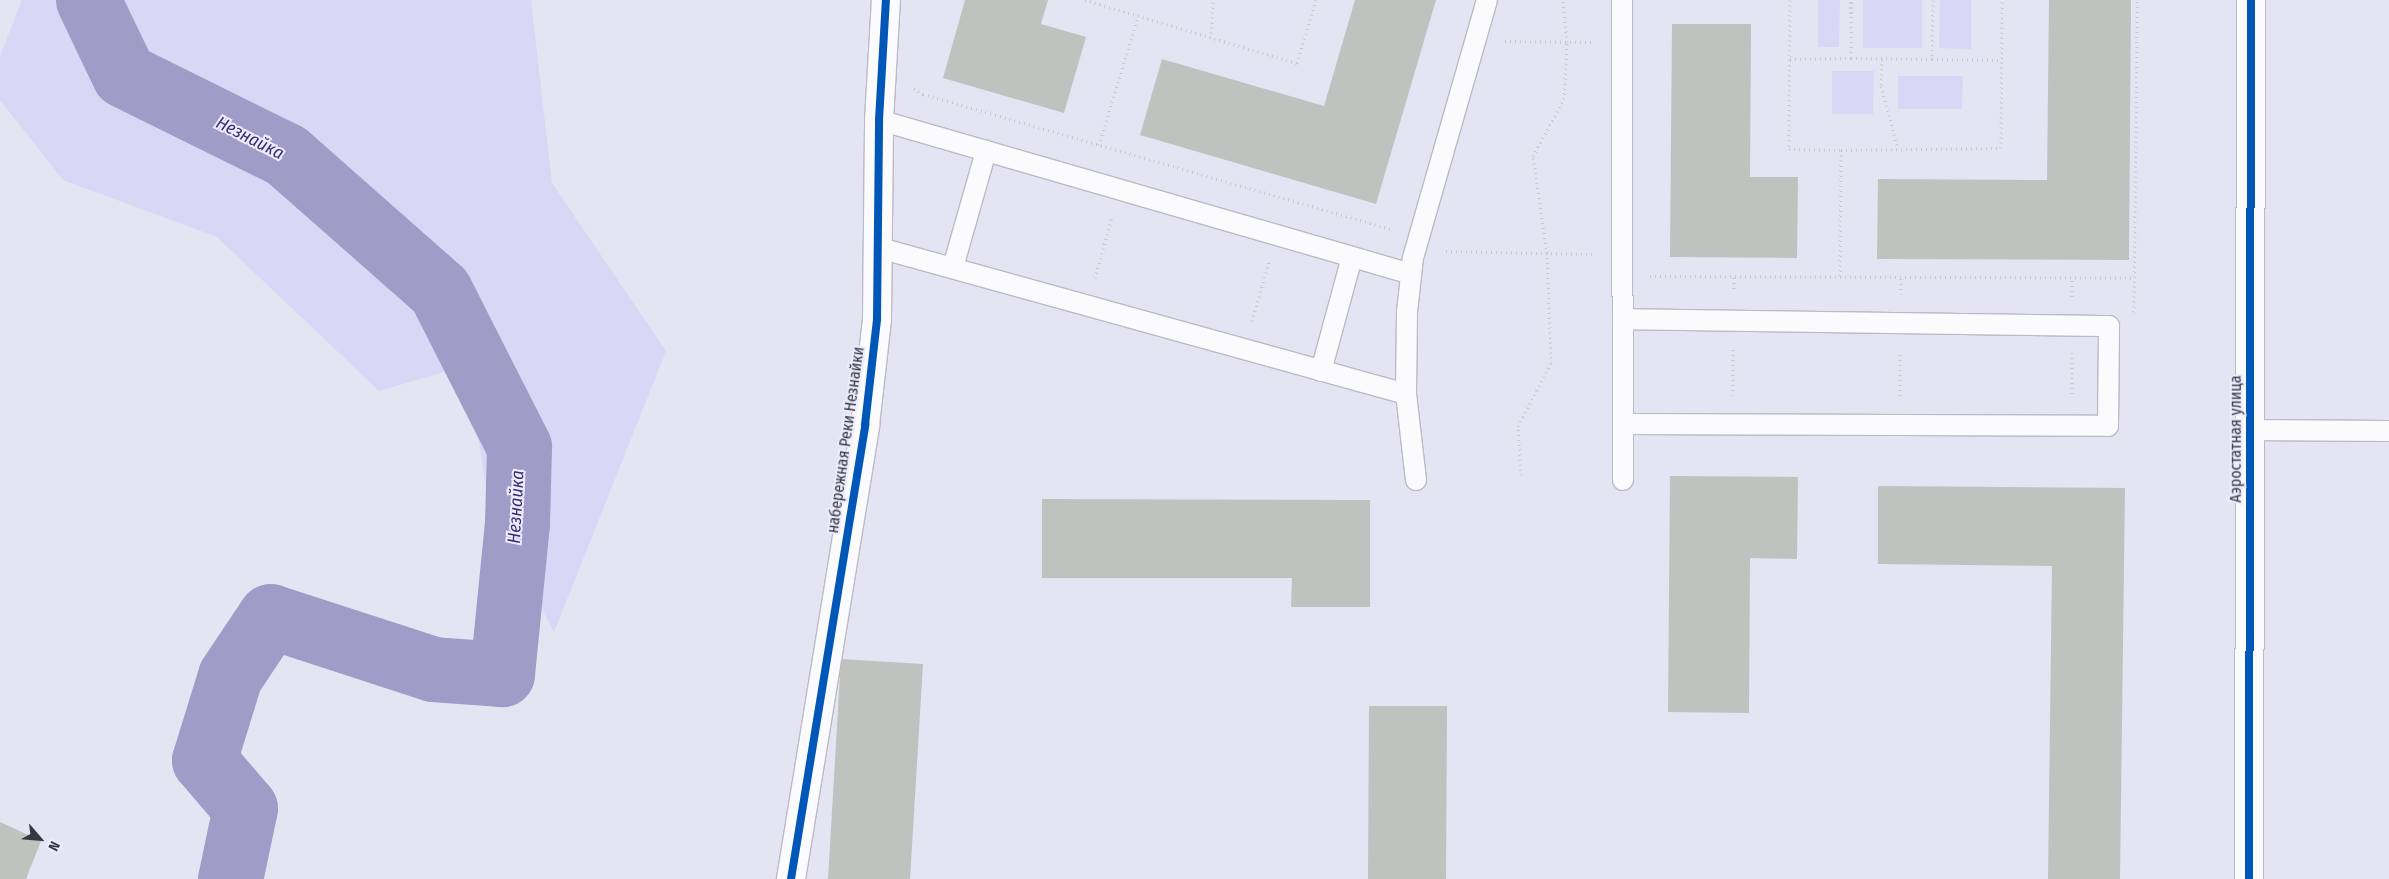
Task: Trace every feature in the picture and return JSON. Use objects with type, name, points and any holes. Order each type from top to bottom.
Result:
[{"type":"street","name":"набережная Реки Незнайки","points":[[791,879],[864,425],[877,319],[876,247],[879,120],[886,0]]},
{"type":"street","name":"Аэростатная улица","points":[[2249,879],[2251,0]]},
{"type":"lane","points":[[1416,480],[1406,394],[1415,250],[1487,0]]},
{"type":"lane","points":[[1622,0],[1623,480]]},
{"type":"lane","points":[[879,120],[1412,274]]},
{"type":"lane","points":[[953,267],[986,151]]},
{"type":"lane","points":[[876,247],[1406,394]]},
{"type":"lane","points":[[1321,371],[1352,257]]},
{"type":"lane","points":[[1623,319],[2109,326],[2108,426],[1623,424]]},
{"type":"lane","points":[[2250,430],[2389,430]]},
{"type":"path","points":[[1085,0],[1297,63],[1316,0]]},
{"type":"path","points":[[1211,38],[1213,0]]},
{"type":"path","points":[[1521,476],[1518,426],[1551,363],[1547,253],[1533,156],[1564,99],[1567,42],[1563,0]]},
{"type":"path","points":[[1790,0],[1789,148],[1841,150],[2001,148],[2002,0]]},
{"type":"path","points":[[1851,0],[1851,58]]},
{"type":"path","points":[[1932,59],[1933,0]]},
{"type":"path","points":[[2134,317],[2137,0]]},
{"type":"path","points":[[1099,145],[1138,17]]},
{"type":"path","points":[[1475,41],[1622,42]]},
{"type":"path","points":[[1790,59],[2002,60]]},
{"type":"path","points":[[1882,59],[1881,86],[1898,149]]},
{"type":"path","points":[[913,87],[923,94],[1395,230]]},
{"type":"path","points":[[1840,276],[1841,150]]},
{"type":"path","points":[[1087,305],[1131,154]]},
{"type":"path","points":[[1244,349],[1288,199]]},
{"type":"path","points":[[1415,250],[1646,255],[1645,276],[2134,278]]},
{"type":"path","points":[[1733,424],[1734,276]]},
{"type":"path","points":[[1900,425],[1901,277]]},
{"type":"path","points":[[2072,278],[2072,426]]},
{"type":"shaded area","points":[[22,0],[531,0],[552,183],[666,351],[554,632],[489,509],[468,365],[379,391],[217,237],[63,180],[0,100],[0,56]]},
{"type":"shaded area","points":[[1818,0],[1840,0],[1839,47],[1818,47]]},
{"type":"shaded area","points":[[1863,0],[1922,0],[1922,48],[1863,48]]},
{"type":"shaded area","points":[[1940,0],[1971,0],[1971,49],[1939,48]]},
{"type":"shaded area","points":[[1832,71],[1874,71],[1873,114],[1832,114]]},
{"type":"shaded area","points":[[1898,76],[1963,76],[1962,109],[1898,109]]},
{"type":"building","points":[[965,0],[1048,0],[1041,24],[1086,37],[1064,113],[943,78]]},
{"type":"building","points":[[1355,0],[1436,0],[1376,204],[1140,135],[1162,59],[1324,106]]},
{"type":"building","points":[[2049,0],[2131,0],[2129,260],[1877,259],[1878,179],[2047,180]]},
{"type":"building","points":[[1672,24],[1751,24],[1750,177],[1798,177],[1797,258],[1670,257]]},
{"type":"building","points":[[1670,476],[1798,477],[1797,559],[1750,558],[1749,713],[1668,712]]},
{"type":"building","points":[[1878,486],[2125,488],[2120,879],[2048,879],[2052,566],[1878,564]]},
{"type":"building","points":[[1042,499],[1370,500],[1370,607],[1291,607],[1292,578],[1042,578]]},
{"type":"building","points":[[841,659],[923,664],[910,879],[828,879]]},
{"type":"building","points":[[1369,706],[1447,706],[1446,879],[1368,879]]},
{"type":"building","points":[[0,822],[41,841],[26,879],[0,879]]},
{"type":"waterway","name":"Незнайка","points":[[88,0],[124,75],[286,155],[440,291],[519,447],[517,523],[502,674],[433,669],[270,616],[230,676],[204,760],[245,808],[230,879]]},
{"type":"cycle path","points":[[791,879],[865,425],[877,319],[879,120],[886,0]]},
{"type":"cycle path","points":[[2249,879],[2251,0]]}]
